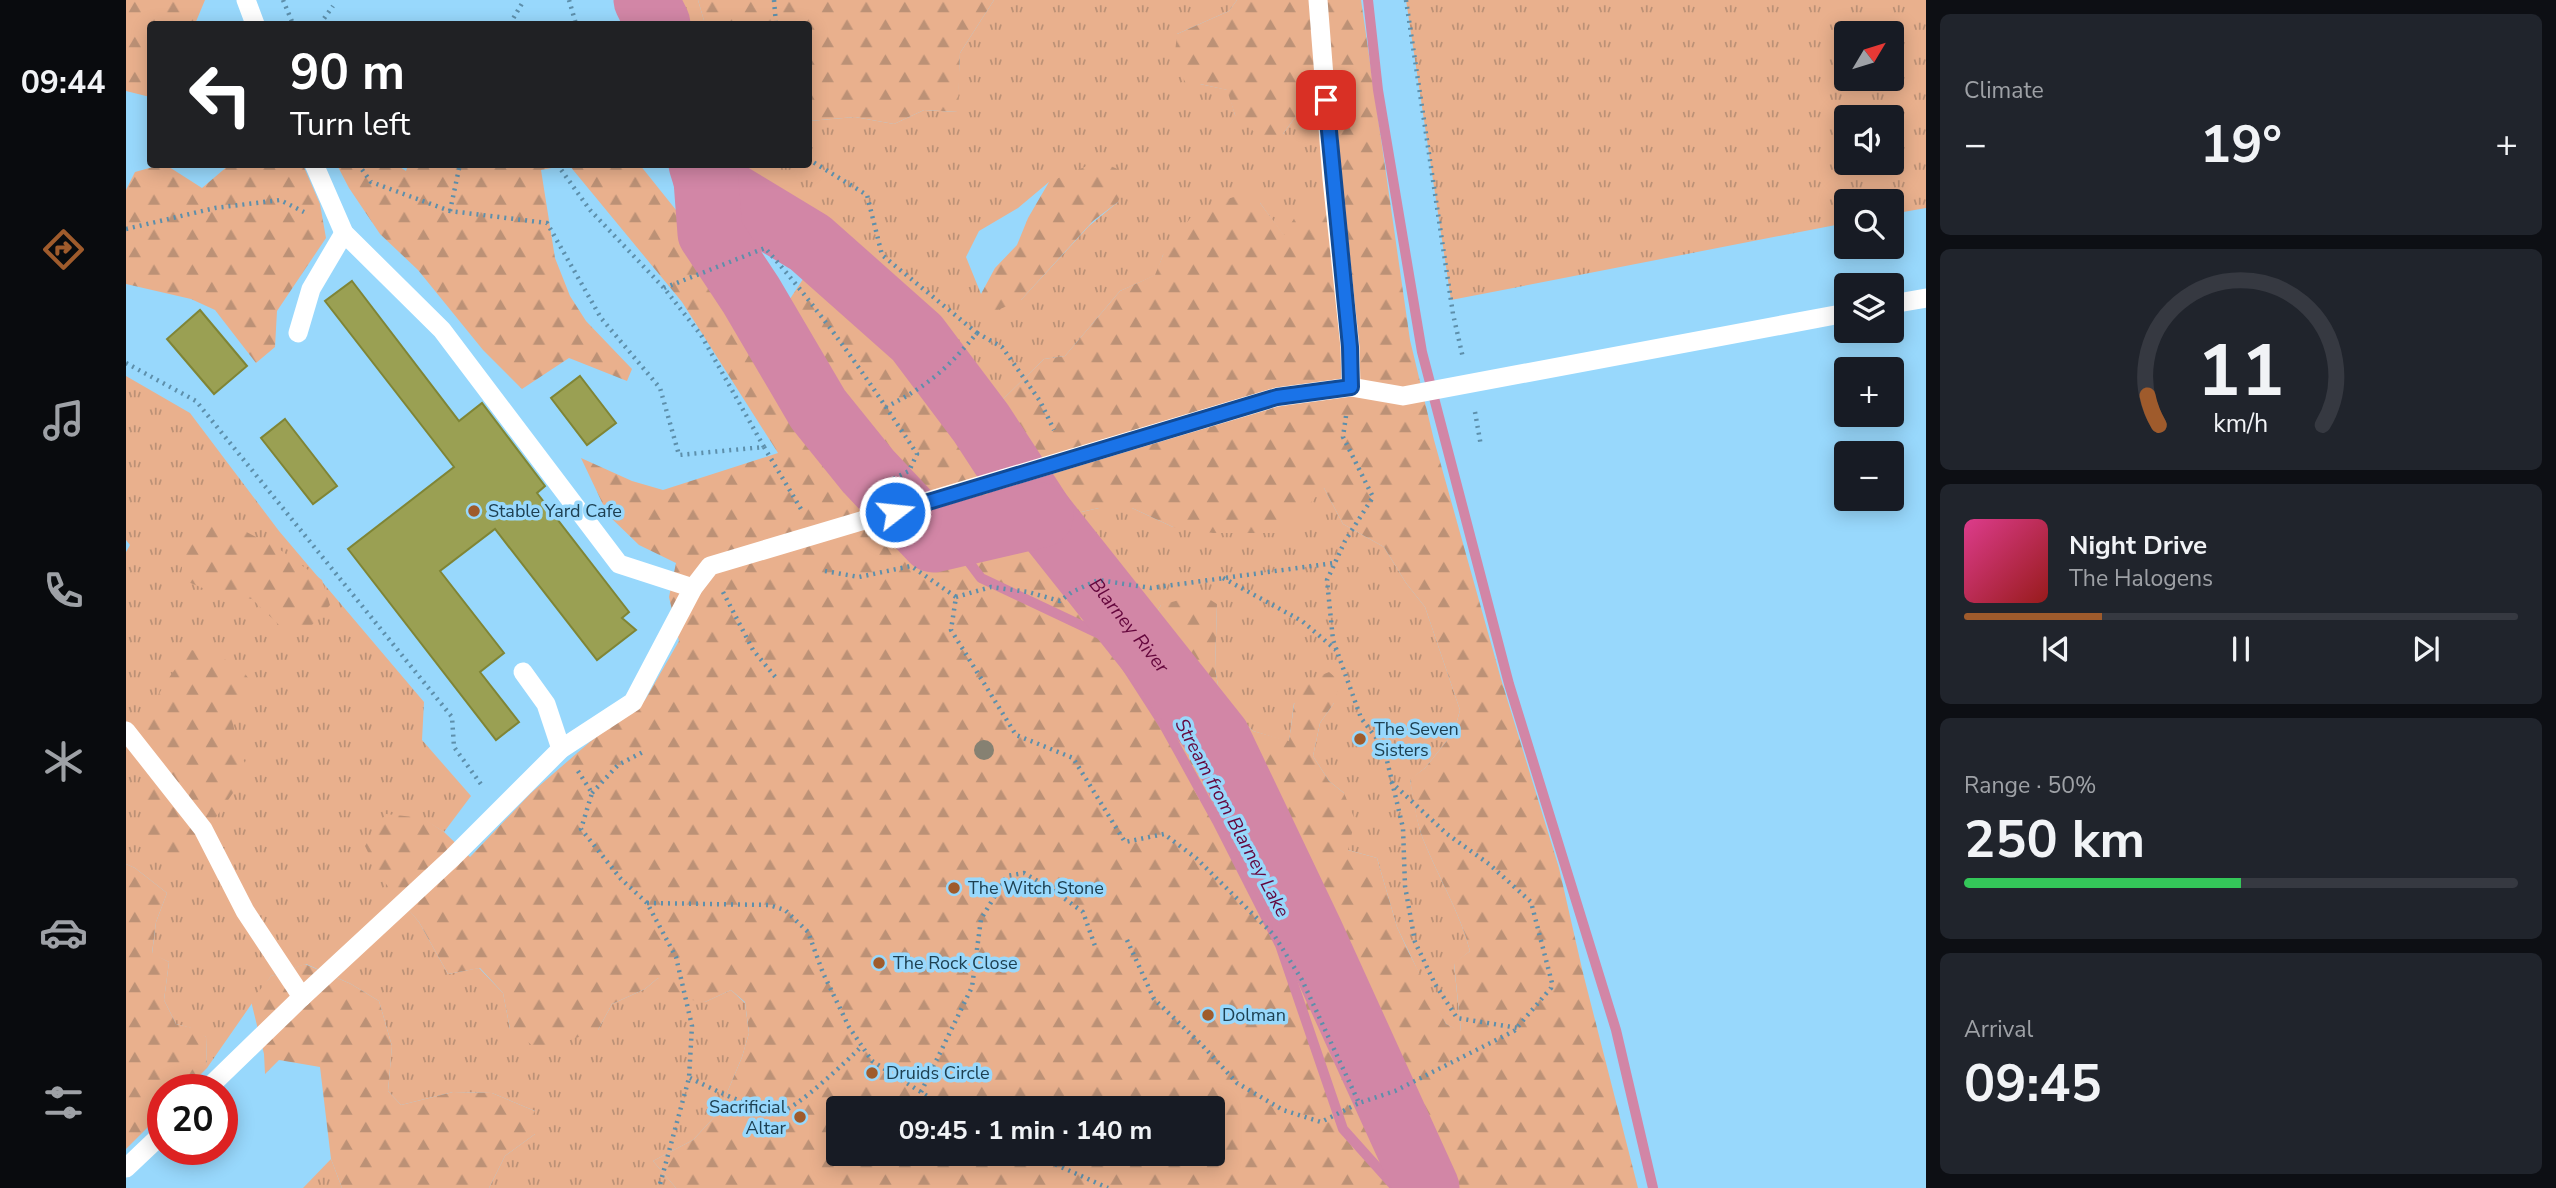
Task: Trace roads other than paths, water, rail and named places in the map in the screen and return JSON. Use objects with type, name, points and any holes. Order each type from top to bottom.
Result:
[{"type":"lane","points":[[246,0],[254,21]]},
{"type":"lane","points":[[1318,0],[1332,178],[1350,347],[1351,387]]},
{"type":"lane","points":[[316,168],[344,233],[442,330],[619,565],[693,588]]},
{"type":"lane","points":[[298,334],[311,289],[344,233]]},
{"type":"lane","points":[[1904,302],[1926,298]]},
{"type":"lane","points":[[223,1074],[452,858],[561,749],[633,702],[693,588],[710,566],[1277,397],[1351,387],[1403,396],[1834,315]]},
{"type":"lane","points":[[523,671],[546,704],[561,749]]},
{"type":"lane","points":[[126,731],[203,829],[245,911],[302,997]]},
{"type":"lane","points":[[126,1168],[147,1148]]},
{"type":"waterway","name":"Blarney River","points":[[646,0],[656,21]]},
{"type":"waterway","points":[[1368,0],[1378,90],[1422,352],[1509,684],[1616,1030],[1653,1188]]},
{"type":"waterway","name":"Blarney River","points":[[702,168],[706,180],[810,243],[917,338],[981,423],[1041,515],[1218,738],[1311,933],[1427,1188]]},
{"type":"waterway","points":[[706,180],[710,233],[751,295],[818,409],[868,471],[933,540],[1041,515]]},
{"type":"waterway","name":"Stream from Blarney Lake","points":[[950,537],[981,578],[1108,638],[1164,725],[1217,821],[1280,945],[1343,1129],[1396,1188]]},
{"type":"place","name":"Stable Yard Cafe","points":[[474,511]]},
{"type":"place","name":"The Seven Sisters","points":[[1360,739]]},
{"type":"place","name":"The Witch Stone","points":[[954,888]]},
{"type":"place","name":"The Rock Close","points":[[879,963]]},
{"type":"place","name":"Dolman","points":[[1208,1015]]},
{"type":"place","name":"Druids Circle","points":[[872,1073]]},
{"type":"place","name":"Sacrificial Altar","points":[[800,1117]]}]
